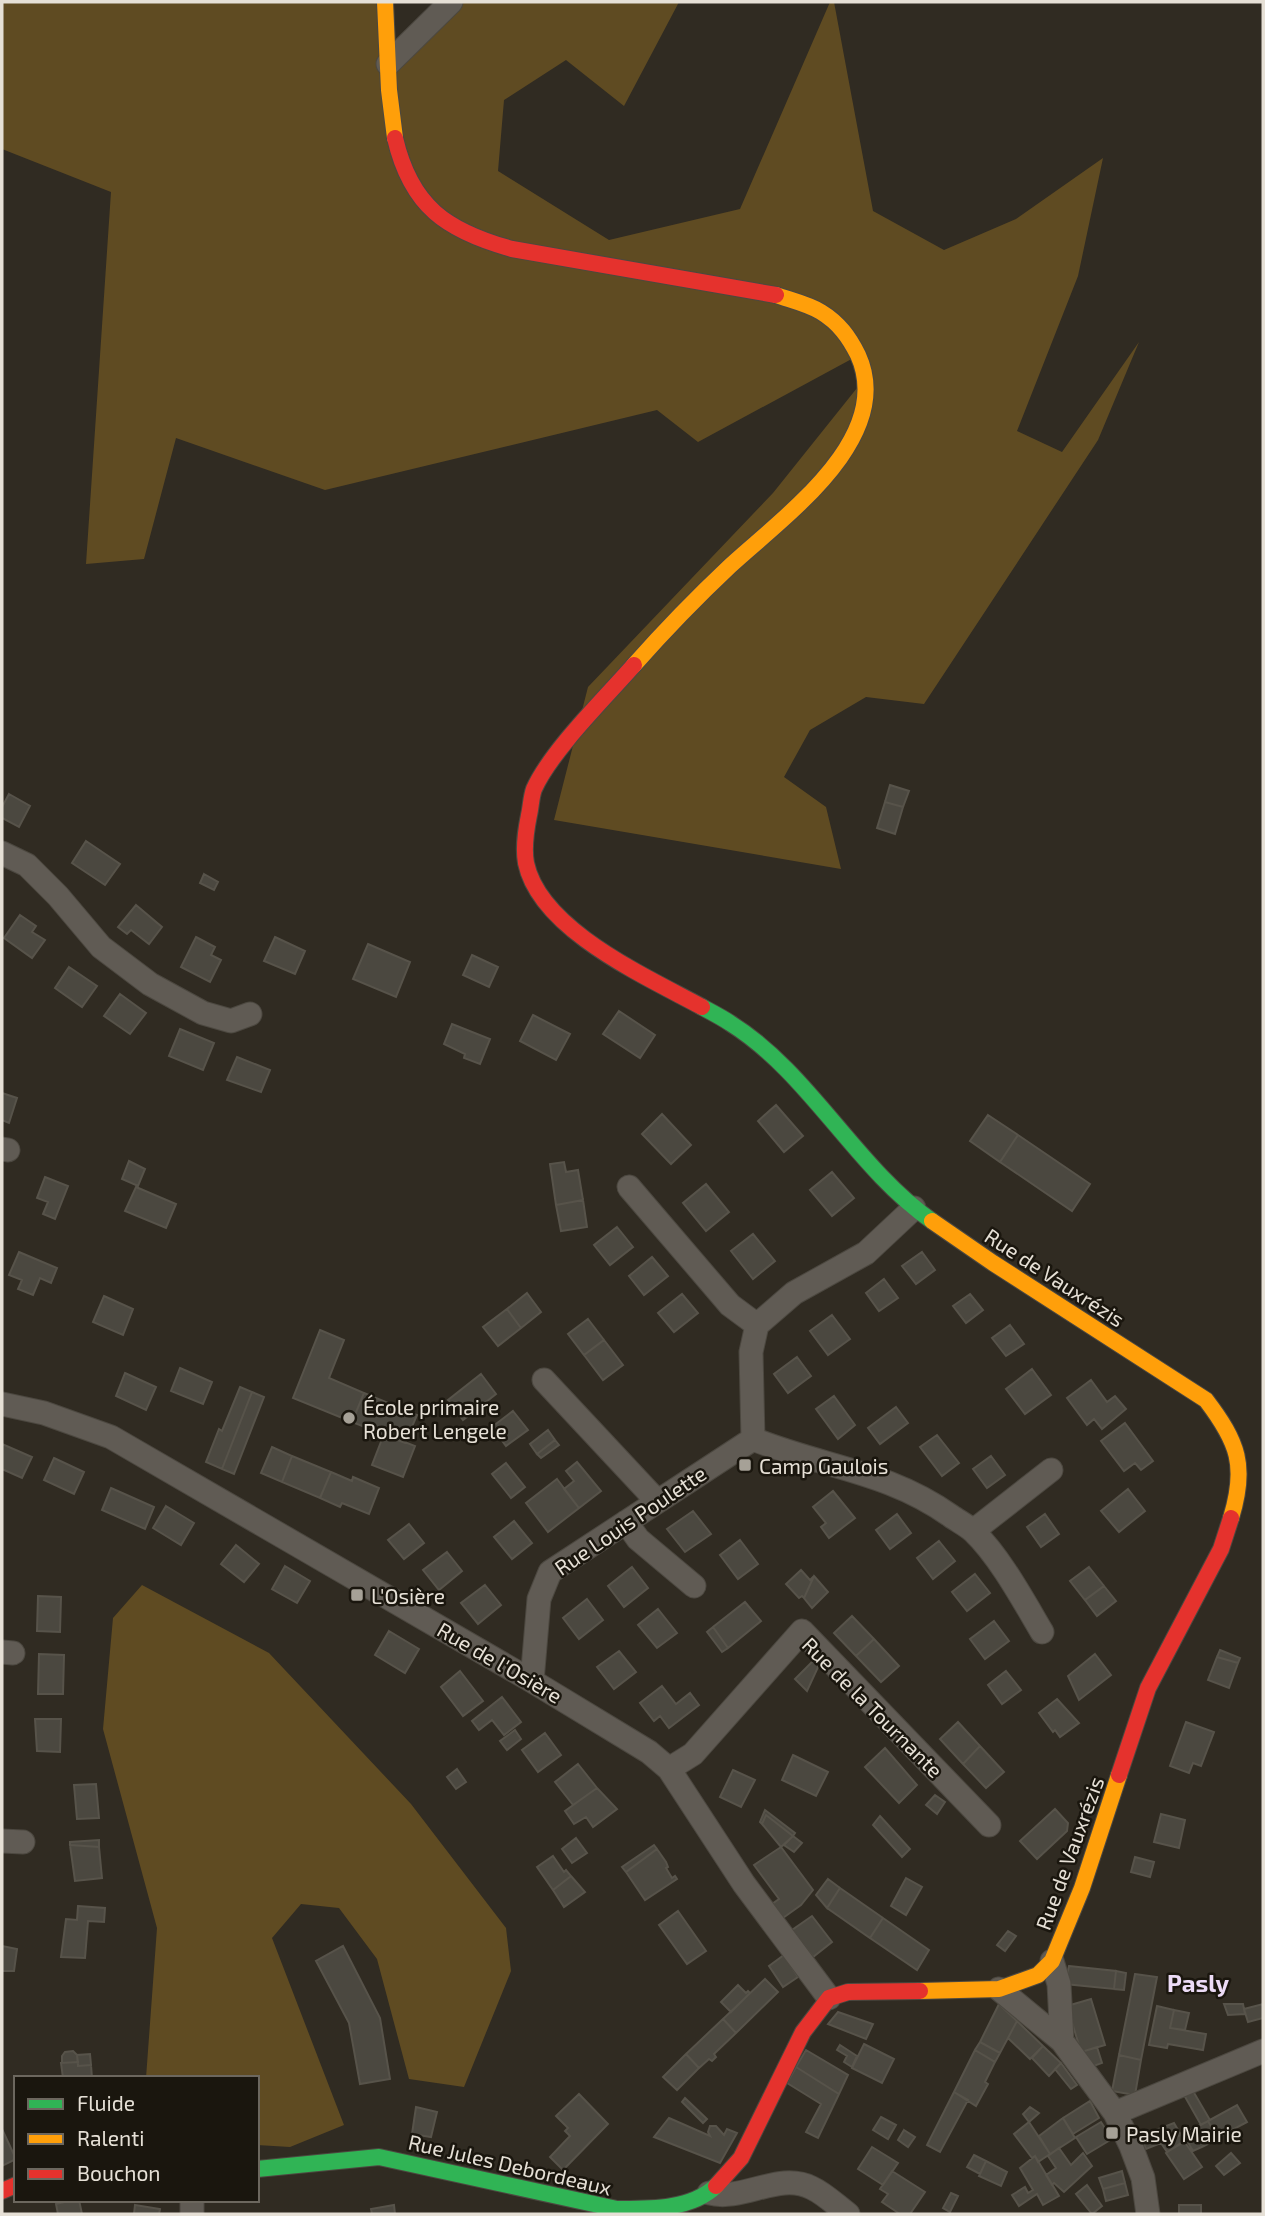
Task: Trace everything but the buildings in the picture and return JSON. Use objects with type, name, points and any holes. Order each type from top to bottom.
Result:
[{"type":"street","name":"Rue de Vauxrézis","points":[[385,2],[390,98],[397,145],[407,176],[424,203],[457,229],[512,249],[771,293],[820,312],[849,336],[863,366],[867,387],[864,415],[854,439],[819,484],[680,613],[557,754],[534,790],[525,835],[526,863],[539,894],[573,930],[607,956],[731,1023],[759,1045],[914,1208],[993,1263],[1206,1400],[1224,1424],[1236,1450],[1240,1471],[1235,1504],[1221,1549],[1148,1688],[1082,1888],[1052,1961]]},
{"type":"street","points":[[388,64],[451,2]]},
{"type":"street","points":[[2,853],[27,865],[58,896],[101,947],[150,984],[203,1013],[231,1021],[250,1014]]},
{"type":"street","points":[[629,1187],[730,1305],[757,1325]]},
{"type":"street","points":[[914,1208],[866,1253],[794,1293],[757,1325],[751,1352],[753,1439],[781,1450],[883,1479],[933,1503],[973,1531],[1011,1579],[1042,1632]]},
{"type":"street","points":[[544,1380],[657,1501]]},
{"type":"street","name":"Rue de l'Osière","points":[[2,1404],[44,1413],[111,1437],[532,1681],[649,1752],[669,1769],[744,1884],[829,1998]]},
{"type":"street","name":"Rue Louis Poulette","points":[[532,1681],[539,1599],[542,1586],[550,1572],[753,1439]]},
{"type":"street","points":[[973,1531],[1051,1470]]},
{"type":"street","points":[[626,1522],[638,1539],[694,1586]]},
{"type":"street","name":"Rue de la Tournante","points":[[669,1769],[693,1754],[802,1631],[989,1825]]},
{"type":"street","points":[[829,1998],[861,1992],[999,1989],[1038,1975],[1052,1961],[1059,1984],[1062,2041]]},
{"type":"street","points":[[999,1989],[1062,2041],[1115,2113],[1143,2178],[1148,2214]]},
{"type":"street","name":"Rue Jules Debordeaux","points":[[259,2168],[379,2157],[617,2210],[650,2209],[684,2203],[709,2193],[741,2158],[803,2032],[829,1998]]},
{"type":"street","points":[[1115,2113],[1263,2051]]},
{"type":"street","points":[[709,2193],[720,2196],[788,2182],[812,2187],[848,2214]]},
{"type":"shaded area","points":[[2,2],[385,2],[386,48],[439,2],[679,2],[624,106],[566,60],[504,100],[498,171],[609,240],[740,209],[830,2],[834,2],[873,211],[944,250],[1016,219],[1103,158],[1078,276],[1017,431],[1062,452],[1139,342],[1098,440],[924,704],[866,697],[810,730],[784,777],[826,807],[841,869],[554,820],[588,687],[773,493],[861,383],[859,355],[698,442],[657,410],[325,490],[176,438],[144,559],[86,564],[111,192],[2,149]]},
{"type":"shaded area","points":[[142,1585],[269,1653],[411,1804],[506,1928],[511,1971],[464,2087],[409,2079],[377,1959],[339,1908],[301,1904],[272,1938],[344,2125],[290,2147],[259,2145],[259,2076],[146,2076],[157,1928],[103,1729],[113,1618]]},
{"type":"traffic: fast","points":[[702,1007],[730,1023],[784,1067],[879,1174],[904,1199],[932,1221]]},
{"type":"traffic: fast","points":[[259,2169],[379,2157],[617,2209],[682,2204],[706,2194],[716,2186]]},
{"type":"traffic: slow","points":[[385,2],[389,90],[395,138]]},
{"type":"traffic: slow","points":[[634,665],[705,590],[804,500],[848,445],[861,416],[866,386],[858,355],[847,336],[821,312],[776,295]]},
{"type":"traffic: slow","points":[[932,1221],[1206,1400],[1226,1429],[1239,1469],[1231,1518]]},
{"type":"traffic: slow","points":[[920,1991],[999,1989],[1038,1975],[1052,1961],[1082,1888],[1119,1775]]},
{"type":"traffic: jam","points":[[395,138],[402,162],[422,199],[435,213],[469,234],[512,249],[776,295]]},
{"type":"traffic: jam","points":[[634,665],[565,742],[542,774],[532,799],[525,839],[526,863],[535,887],[552,910],[573,930],[626,966],[702,1007]]},
{"type":"traffic: jam","points":[[1119,1775],[1148,1688],[1221,1549],[1231,1518]]},
{"type":"traffic: jam","points":[[716,2186],[741,2158],[803,2032],[829,1998],[848,1992],[920,1991]]},
{"type":"traffic: jam","points":[[2,2191],[14,2186]]},
{"type":"place","name":"École primaire Robert Lengele","points":[[349,1418]]},
{"type":"place","name":"Camp Gaulois","points":[[745,1465]]},
{"type":"place","name":"L'Osière","points":[[357,1595]]},
{"type":"place","name":"Pasly Mairie","points":[[1112,2133]]},
{"type":"district","name":"Pasly","points":[[1198,1982]]}]
